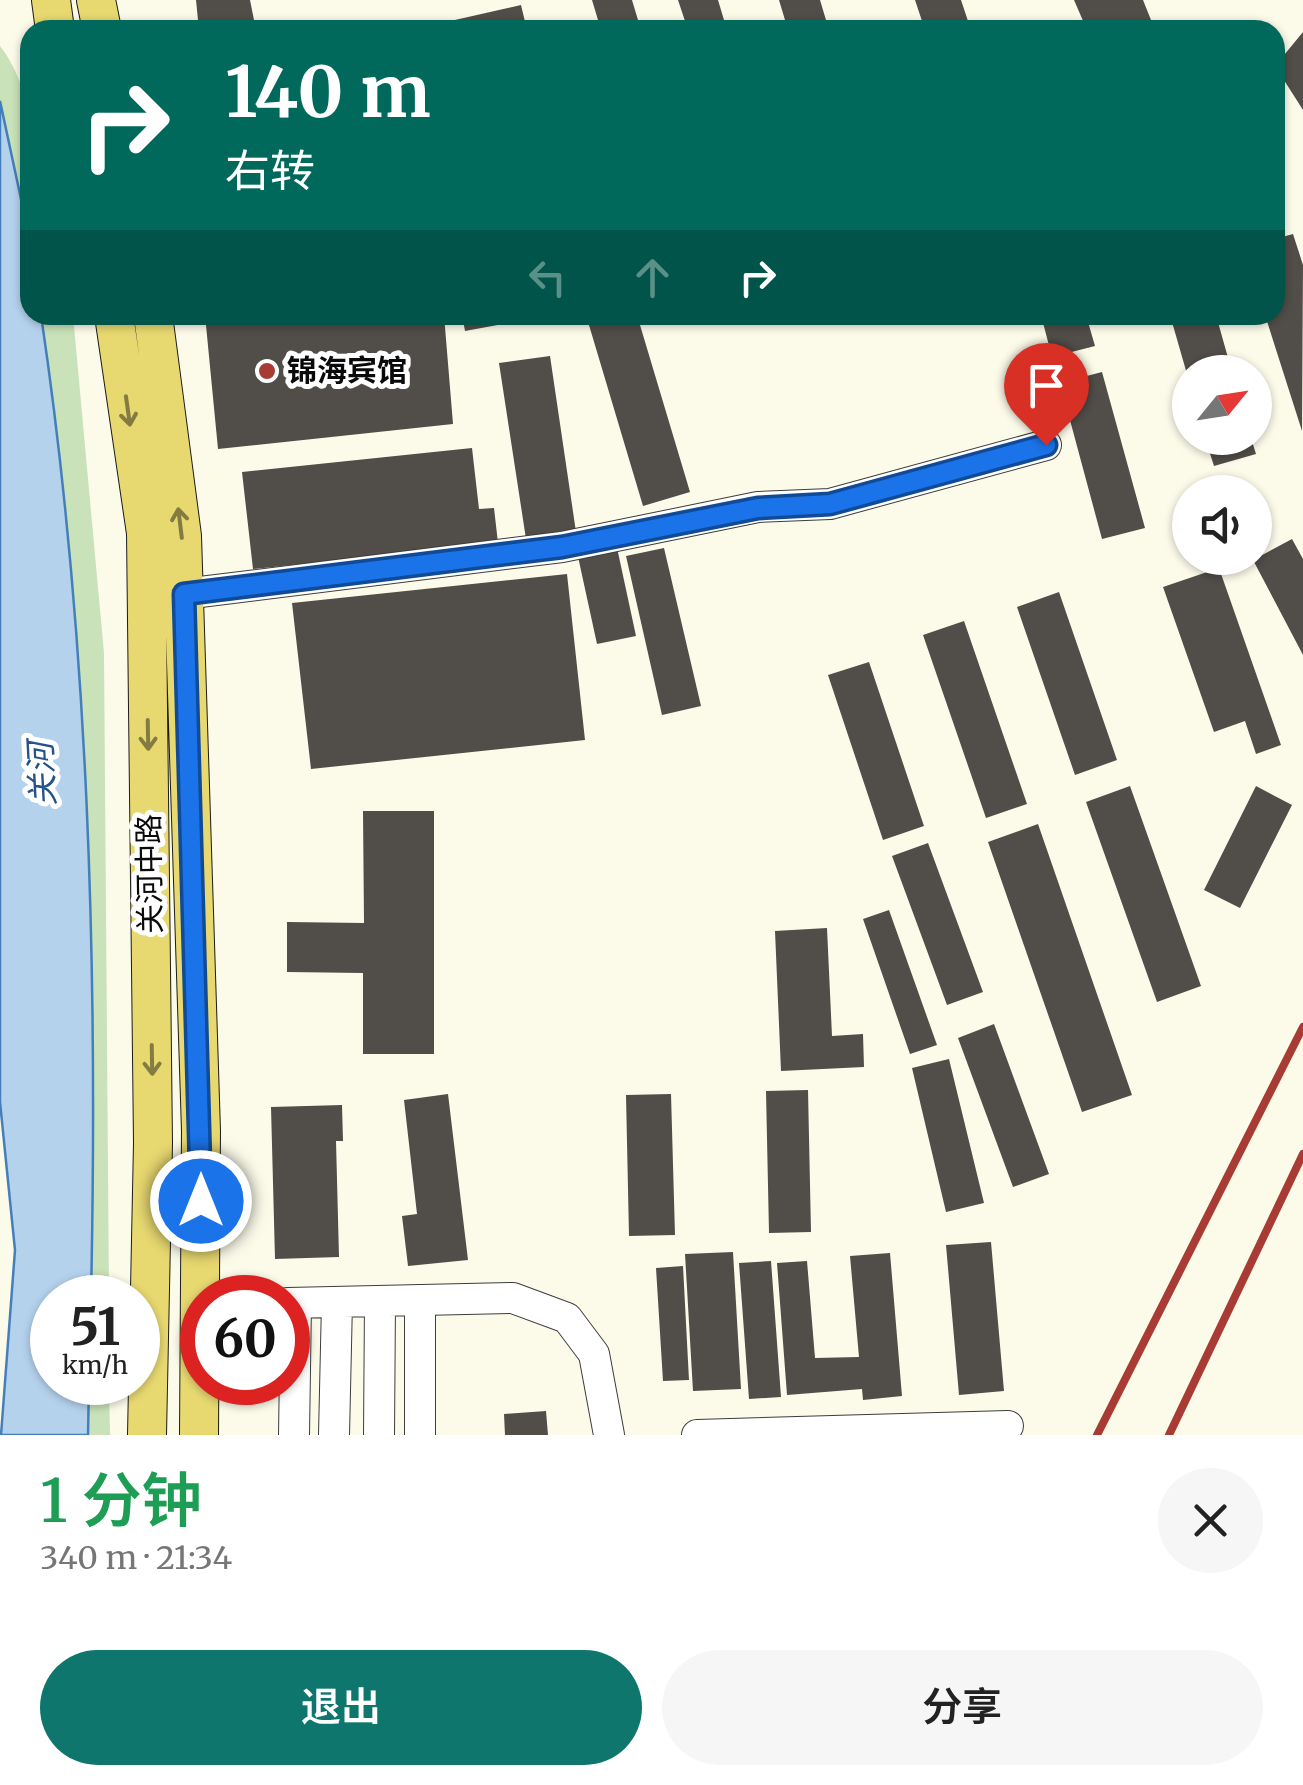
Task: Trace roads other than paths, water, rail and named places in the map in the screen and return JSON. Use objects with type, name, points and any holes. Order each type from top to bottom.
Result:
[{"type":"main road","name":"关河中路","points":[[115,325],[146,533],[153,1143],[148,1435]]},
{"type":"main road","name":"关河中路","points":[[154,325],[182,536],[201,1131],[202,1275]]},
{"type":"main road","name":"关河中路","points":[[200,1405],[200,1435]]},
{"type":"street","points":[[185,607],[562,547],[758,508],[830,504],[1046,445]]},
{"type":"street","points":[[310,1303],[513,1298],[567,1318],[594,1354],[609,1435]]},
{"type":"street","points":[[420,1300],[420,1435]]},
{"type":"street","points":[[379,1435],[380,1301]]},
{"type":"street","points":[[334,1435],[336,1302]]},
{"type":"street","points":[[294,1405],[294,1435]]},
{"type":"street","points":[[698,1435],[1008,1426]]},
{"type":"water","name":"关河","points":[[0,101],[20,194],[20,325],[42,325],[57,437],[80,682],[91,928],[91,1275],[30,1275],[30,1405],[89,1405],[88,1435],[1,1435],[15,1250],[0,1102]]},
{"type":"railway","points":[[1097,1435],[1303,1027]]},
{"type":"railway","points":[[1169,1435],[1303,1154]]},
{"type":"place","name":"锦海宾馆","points":[[267,371]]}]
